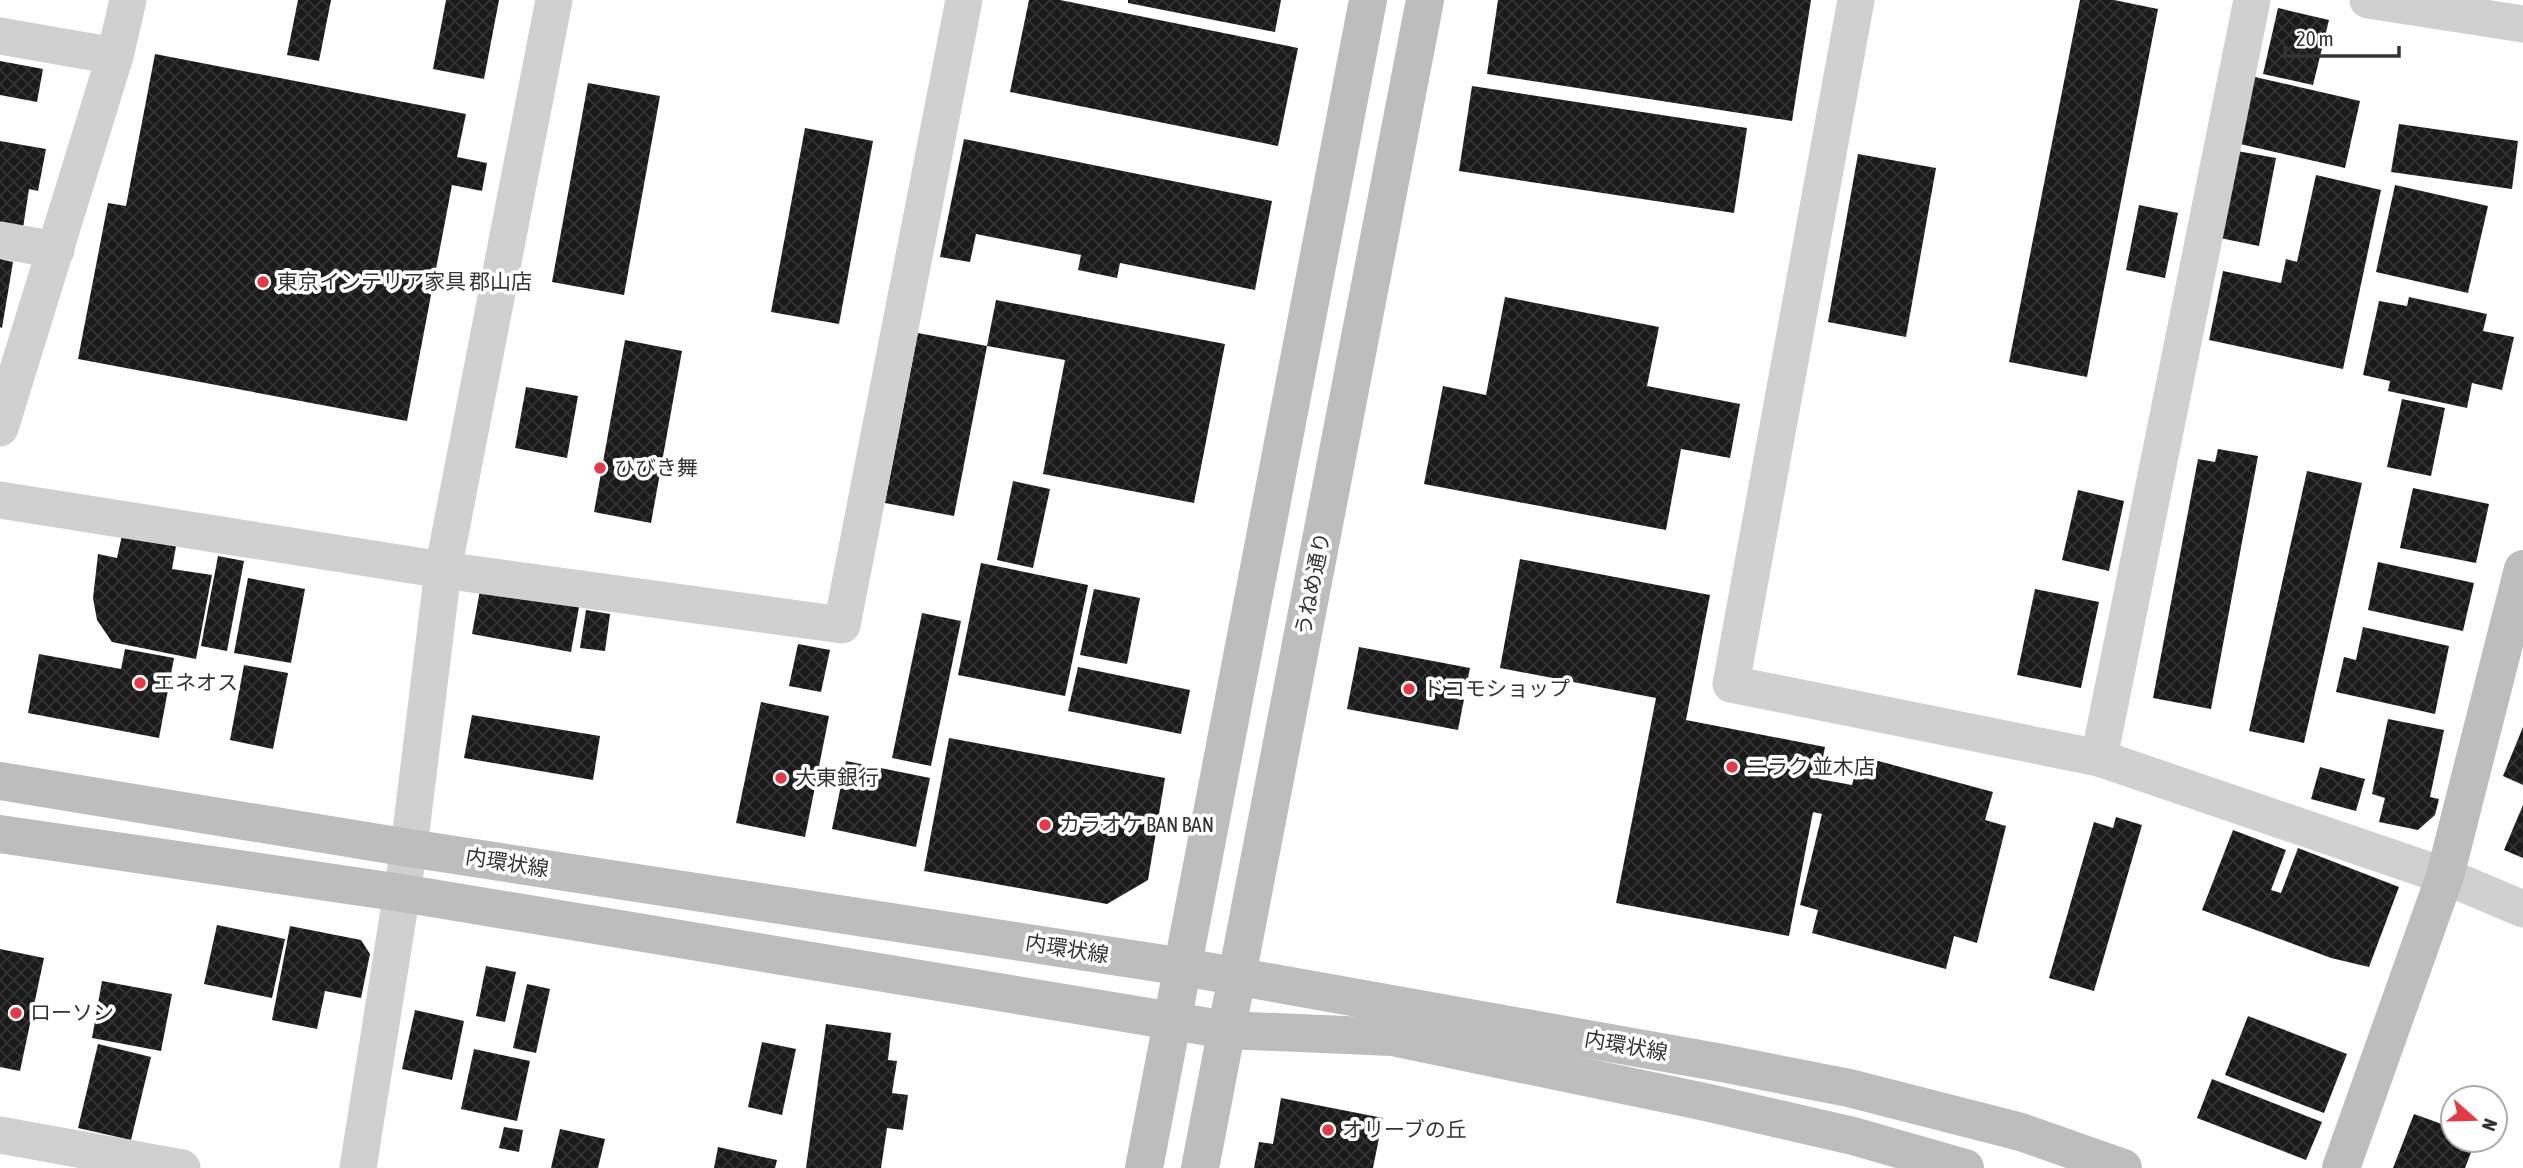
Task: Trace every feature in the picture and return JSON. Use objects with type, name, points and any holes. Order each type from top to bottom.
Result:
[{"type":"street","points":[[0,428],[115,56],[128,0]]},
{"type":"street","points":[[358,1168],[409,848],[443,570],[554,0]]},
{"type":"street","points":[[0,500],[443,570],[842,625],[964,0]]},
{"type":"street","points":[[1144,1168],[1368,0]]},
{"type":"street","name":"うねめ通り","points":[[1200,1168],[1425,0]]},
{"type":"street","points":[[1856,0],[1731,684],[2099,758],[2445,876],[2523,909]]},
{"type":"street","points":[[2099,758],[2252,0]]},
{"type":"street","points":[[2368,0],[2523,24]]},
{"type":"street","points":[[0,36],[115,56]]},
{"type":"street","points":[[0,240],[55,250]]},
{"type":"street","points":[[2341,1168],[2445,876],[2521,584]]},
{"type":"street","name":"内環状線","points":[[0,781],[409,848],[1184,967],[1849,1088],[2021,1132],[2123,1168]]},
{"type":"street","name":"内環状線","points":[[0,834],[402,893],[1227,1030],[1392,1037],[1705,1102],[1853,1136],[1965,1168]]},
{"type":"street","points":[[0,1135],[182,1168]]},
{"type":"building","points":[[298,0],[331,0],[319,61],[287,55]]},
{"type":"building","points":[[446,0],[499,0],[484,79],[433,69]]},
{"type":"building","points":[[1029,0],[1060,0],[1298,48],[1278,146],[1010,92]]},
{"type":"building","points":[[1128,0],[1281,0],[1275,32],[1128,3]]},
{"type":"building","points":[[1498,0],[1811,0],[1792,121],[1487,74]]},
{"type":"building","points":[[2080,0],[2114,0],[2158,9],[2087,377],[2009,362]]},
{"type":"building","points":[[2278,8],[2329,20],[2313,85],[2263,74]]},
{"type":"building","name":"東京インテリア家具 郡山店","points":[[155,54],[466,114],[457,157],[487,163],[482,191],[452,185],[407,421],[78,359],[108,203],[126,206]]},
{"type":"building","points":[[0,61],[43,69],[37,102],[0,95]]},
{"type":"building","points":[[2255,77],[2360,101],[2345,168],[2240,144]]},
{"type":"building","points":[[588,83],[660,96],[624,295],[552,282]]},
{"type":"building","points":[[1472,86],[1747,128],[1734,213],[1459,171]]},
{"type":"building","points":[[2399,124],[2518,141],[2512,189],[2391,172]]},
{"type":"building","points":[[805,128],[873,141],[839,324],[771,312]]},
{"type":"building","points":[[964,139],[1272,201],[1255,290],[1120,263],[1117,278],[1078,270],[1081,255],[976,234],[970,262],[940,257]]},
{"type":"building","points":[[0,141],[46,149],[38,191],[29,189],[23,228],[0,224]]},
{"type":"building","points":[[2237,151],[2276,158],[2259,246],[2220,238]]},
{"type":"building","points":[[1858,154],[1936,168],[1906,337],[1828,322]]},
{"type":"building","points":[[2316,175],[2381,190],[2343,369],[2209,340],[2223,271],[2281,283],[2286,259],[2297,262]]},
{"type":"building","points":[[2395,185],[2488,206],[2468,293],[2376,272]]},
{"type":"building","points":[[2139,205],[2178,213],[2165,278],[2126,270]]},
{"type":"building","points":[[0,259],[13,262],[2,328],[0,327]]},
{"type":"building","points":[[1505,297],[1659,327],[1647,386],[1740,404],[1730,458],[1681,449],[1666,530],[1424,484],[1443,386],[1486,395]]},
{"type":"building","points":[[2409,297],[2487,314],[2483,331],[2514,337],[2502,390],[2472,383],[2467,408],[2388,391],[2390,381],[2363,375],[2379,301],[2407,306]]},
{"type":"building","points":[[996,300],[1225,344],[1194,503],[1043,474],[1065,360],[987,346]]},
{"type":"building","points":[[918,333],[987,346],[954,516],[885,503]]},
{"type":"building","points":[[625,340],[682,351],[651,523],[594,512]]},
{"type":"building","points":[[526,387],[578,396],[567,458],[515,448]]},
{"type":"building","points":[[2402,399],[2445,408],[2431,476],[2387,467]]},
{"type":"building","points":[[2218,449],[2258,456],[2211,709],[2153,698],[2198,459],[2215,462]]},
{"type":"building","points":[[2307,471],[2362,483],[2304,743],[2249,731]]},
{"type":"building","points":[[1013,481],[1050,489],[1033,568],[997,560]]},
{"type":"building","points":[[2413,488],[2489,504],[2476,563],[2400,548]]},
{"type":"building","points":[[2078,490],[2124,501],[2109,571],[2062,560]]},
{"type":"building","points":[[122,535],[176,546],[172,569],[212,575],[196,659],[112,642],[97,620],[93,598],[98,554],[117,558]]},
{"type":"building","points":[[218,556],[244,561],[227,651],[201,646]]},
{"type":"building","name":"ニラク 並木店","points":[[1520,559],[1710,595],[1686,720],[1825,747],[1819,779],[1852,785],[1860,756],[1993,792],[1985,820],[2006,826],[1977,943],[1954,936],[1946,969],[1812,933],[1818,910],[1800,905],[1822,814],[1813,812],[1789,936],[1616,903],[1656,698],[1500,668]]},
{"type":"building","points":[[2378,562],[2474,583],[2463,631],[2368,610]]},
{"type":"building","points":[[981,563],[1088,585],[1065,696],[958,675]]},
{"type":"building","points":[[248,578],[305,589],[291,663],[234,653]]},
{"type":"building","points":[[1094,589],[1140,598],[1127,664],[1080,655]]},
{"type":"building","points":[[2035,589],[2099,602],[2081,688],[2017,675]]},
{"type":"building","points":[[480,590],[579,607],[571,652],[472,634]]},
{"type":"building","points":[[586,610],[610,614],[605,651],[580,648]]},
{"type":"building","points":[[922,613],[961,621],[931,766],[892,758]]},
{"type":"building","points":[[2363,627],[2449,646],[2435,714],[2336,692],[2344,657],[2356,660]]},
{"type":"building","points":[[798,644],[830,650],[821,692],[789,686]]},
{"type":"building","name":"ドコモショップ","points":[[1359,647],[1470,668],[1458,730],[1347,709]]},
{"type":"building","points":[[125,649],[174,658],[159,738],[28,713],[39,654],[121,669]]},
{"type":"building","points":[[244,665],[288,673],[273,749],[230,740]]},
{"type":"building","points":[[1078,667],[1190,690],[1181,734],[1068,711]]},
{"type":"building","points":[[761,702],[829,716],[805,837],[736,823]]},
{"type":"building","points":[[472,715],[600,736],[593,780],[464,758]]},
{"type":"building","points":[[2388,719],[2444,730],[2430,797],[2439,799],[2435,815],[2418,830],[2379,822],[2385,798],[2372,794]]},
{"type":"building","points":[[2523,727],[2523,785],[2503,776]]},
{"type":"building","name":"カラオケ BAN BAN","points":[[949,738],[1165,778],[1148,880],[1107,904],[924,871]]},
{"type":"building","points":[[846,761],[930,778],[916,847],[832,829]]},
{"type":"building","points":[[2320,767],[2365,779],[2356,811],[2311,799]]},
{"type":"building","points":[[2523,805],[2523,858],[2504,850]]},
{"type":"building","points":[[2116,817],[2142,825],[2094,991],[2049,978],[2094,822],[2113,828]]},
{"type":"building","points":[[2233,830],[2286,850],[2271,890],[2281,893],[2298,848],[2399,887],[2369,967],[2331,958],[2202,910]]},
{"type":"building","points":[[217,925],[285,939],[272,998],[204,984]]},
{"type":"building","points":[[290,926],[361,940],[370,954],[361,998],[325,991],[317,1029],[272,1020]]},
{"type":"building","name":"ローソン","points":[[0,949],[44,958],[20,1071],[0,1067]]},
{"type":"building","points":[[486,966],[516,972],[505,1022],[476,1016]]},
{"type":"building","points":[[102,981],[172,994],[161,1051],[92,1038]]},
{"type":"building","points":[[527,984],[550,989],[536,1053],[513,1048]]},
{"type":"building","points":[[415,1010],[464,1021],[452,1080],[402,1069]]},
{"type":"building","points":[[2248,1016],[2347,1054],[2324,1113],[2225,1075]]},
{"type":"building","points":[[826,1024],[891,1033],[888,1060],[897,1061],[892,1093],[908,1095],[903,1130],[887,1128],[881,1168],[806,1168]]},
{"type":"building","points":[[762,1042],[796,1049],[782,1115],[748,1107]]},
{"type":"building","points":[[98,1044],[151,1057],[131,1140],[78,1128]]},
{"type":"building","points":[[474,1049],[530,1061],[517,1121],[461,1109]]},
{"type":"building","points":[[2212,1079],[2322,1122],[2306,1160],[2197,1118]]},
{"type":"building","name":"オリーブの丘","points":[[1281,1098],[1383,1118],[1373,1168],[1254,1168],[1259,1142],[1273,1144]]},
{"type":"building","points":[[2414,1114],[2439,1123],[2439,1154],[2470,1154],[2465,1168],[2393,1168]]},
{"type":"building","points":[[504,1127],[523,1130],[519,1152],[499,1148]]},
{"type":"building","points":[[560,1129],[605,1139],[598,1168],[551,1168]]},
{"type":"building","points":[[718,1147],[777,1160],[775,1168],[714,1168]]},
{"type":"place","name":"東京インテリア家具 郡山店","points":[[263,282]]},
{"type":"place","name":"ひびき舞","points":[[600,468]]},
{"type":"place","name":"エネオス","points":[[140,683]]},
{"type":"place","name":"ドコモショップ","points":[[1409,689]]},
{"type":"place","name":"ニラク 並木店","points":[[1732,767]]},
{"type":"place","name":"大東銀行","points":[[781,778]]},
{"type":"place","name":"カラオケ BAN BAN","points":[[1045,825]]},
{"type":"place","name":"ローソン","points":[[16,1013]]},
{"type":"place","name":"オリーブの丘","points":[[1328,1130]]}]
